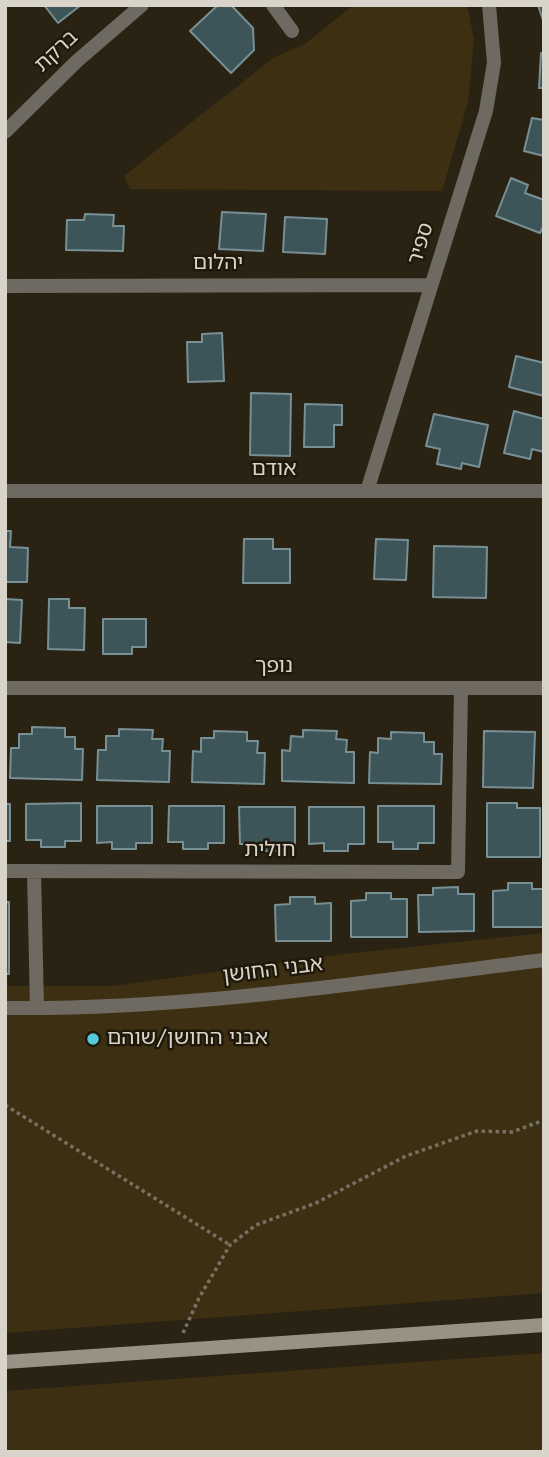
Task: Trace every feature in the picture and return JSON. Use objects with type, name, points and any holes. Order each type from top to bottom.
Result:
[{"type":"main road","points":[[5,1362],[544,1325]]},
{"type":"street","name":"ברקת","points":[[5,132],[77,61],[142,5]]},
{"type":"street","points":[[273,5],[292,31]]},
{"type":"street","name":"ספיר","points":[[367,491],[490,91],[494,43],[489,5]]},
{"type":"street","name":"יהלום","points":[[5,286],[431,285]]},
{"type":"street","name":"אודם","points":[[5,491],[544,491]]},
{"type":"street","name":"נופך","points":[[5,688],[544,688]]},
{"type":"street","name":"חולית","points":[[34,871],[458,872],[461,688]]},
{"type":"street","points":[[5,871],[34,871],[37,1008]]},
{"type":"street","name":"אבני החושן","points":[[5,1008],[137,1005],[202,1000],[544,960]]},
{"type":"path","points":[[5,1105],[230,1245]]},
{"type":"path","points":[[176,1351],[199,1298],[230,1245],[256,1225],[316,1203],[406,1156],[477,1131],[512,1132],[544,1120]]},
{"type":"shaded area","points":[[353,5],[467,5],[474,40],[468,102],[442,191],[130,189],[124,176],[273,58],[305,44]]},
{"type":"shaded area","points":[[544,933],[544,1293],[5,1333],[5,986],[114,986],[344,954]]},
{"type":"shaded area","points":[[544,1353],[544,1452],[5,1452],[5,1391]]},
{"type":"building","points":[[44,5],[81,5],[58,23]]},
{"type":"building","points":[[218,5],[231,5],[253,28],[254,50],[231,73],[190,31]]},
{"type":"building","points":[[538,5],[544,5],[544,23]]},
{"type":"building","points":[[541,53],[544,54],[544,88],[539,88]]},
{"type":"building","points":[[532,118],[544,120],[544,156],[524,151]]},
{"type":"building","points":[[511,178],[528,185],[525,193],[544,200],[544,225],[540,233],[496,216]]},
{"type":"building","points":[[222,212],[266,214],[263,251],[219,249]]},
{"type":"building","points":[[85,214],[114,215],[113,226],[124,226],[123,251],[66,250],[67,220],[84,220]]},
{"type":"building","points":[[285,217],[327,219],[325,254],[283,252]]},
{"type":"building","points":[[222,333],[224,381],[188,382],[187,342],[202,342],[202,334]]},
{"type":"building","points":[[516,356],[544,363],[544,396],[509,387]]},
{"type":"building","points":[[251,393],[291,394],[290,456],[250,455]]},
{"type":"building","points":[[305,404],[342,405],[342,425],[334,425],[334,447],[304,447]]},
{"type":"building","points":[[514,411],[544,419],[544,452],[532,449],[530,459],[504,453]]},
{"type":"building","points":[[434,414],[488,425],[479,467],[462,463],[461,469],[437,464],[440,449],[426,446]]},
{"type":"building","points":[[5,531],[11,531],[10,547],[28,548],[27,582],[5,582]]},
{"type":"building","points":[[244,539],[273,539],[273,549],[290,549],[290,583],[243,583]]},
{"type":"building","points":[[376,539],[408,540],[406,580],[374,579]]},
{"type":"building","points":[[434,546],[487,547],[486,598],[433,597]]},
{"type":"building","points":[[5,599],[22,600],[20,643],[5,642]]},
{"type":"building","points":[[49,599],[69,599],[69,608],[85,608],[84,650],[48,649]]},
{"type":"building","points":[[103,619],[146,619],[146,647],[132,647],[132,654],[103,654]]},
{"type":"building","points":[[32,727],[65,728],[65,737],[75,737],[75,749],[83,749],[82,780],[10,778],[11,748],[19,748],[19,734],[32,734]]},
{"type":"building","points":[[119,729],[153,730],[152,739],[163,739],[162,751],[170,751],[169,782],[97,780],[98,750],[106,750],[106,736],[119,736]]},
{"type":"building","points":[[303,730],[337,731],[336,739],[347,740],[346,752],[354,752],[354,783],[282,781],[282,750],[290,751],[291,736],[303,737]]},
{"type":"building","points":[[214,731],[247,732],[247,741],[258,741],[257,753],[265,753],[264,784],[192,782],[193,751],[201,752],[201,738],[214,738]]},
{"type":"building","points":[[484,731],[535,732],[533,788],[483,787]]},
{"type":"building","points":[[391,732],[424,733],[424,742],[434,742],[434,754],[442,754],[441,784],[369,783],[370,752],[378,753],[378,738],[391,739]]},
{"type":"building","points":[[81,803],[81,841],[65,841],[65,847],[41,847],[41,840],[26,840],[26,804]]},
{"type":"building","points":[[487,803],[517,803],[517,808],[540,808],[540,857],[487,857]]},
{"type":"building","points":[[5,804],[10,804],[10,841],[5,841]]},
{"type":"building","points":[[97,806],[152,806],[152,843],[136,843],[136,849],[112,849],[112,842],[97,843]]},
{"type":"building","points":[[169,806],[224,806],[224,843],[208,843],[208,849],[183,849],[183,842],[168,842]]},
{"type":"building","points":[[378,806],[434,806],[434,843],[418,843],[418,849],[393,849],[393,842],[378,842]]},
{"type":"building","points":[[239,807],[295,807],[295,844],[279,844],[279,851],[255,851],[255,844],[240,844]]},
{"type":"building","points":[[309,807],[364,807],[364,844],[348,844],[348,851],[324,851],[324,843],[309,844]]},
{"type":"building","points":[[508,883],[532,883],[532,889],[544,889],[544,927],[493,927],[493,891],[508,890]]},
{"type":"building","points":[[458,887],[458,894],[474,894],[474,931],[419,932],[418,895],[433,895],[433,888]]},
{"type":"building","points":[[366,893],[391,893],[391,899],[407,899],[407,937],[351,937],[351,901],[366,900]]},
{"type":"building","points":[[290,897],[315,897],[315,904],[331,903],[331,941],[276,941],[275,905],[290,904]]},
{"type":"building","points":[[5,902],[9,902],[9,974],[5,974]]},
{"type":"place","name":"אבני החושן/שוהם","points":[[93,1039]]}]
